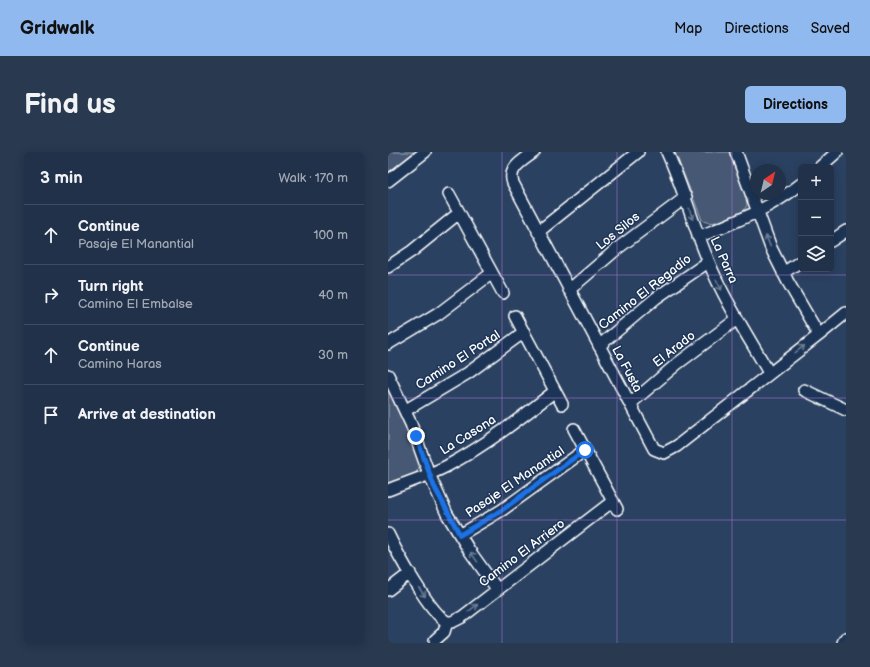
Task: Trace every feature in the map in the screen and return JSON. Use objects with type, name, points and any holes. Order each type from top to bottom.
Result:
[{"type":"main road","points":[[844,643],[846,639]]},
{"type":"street","points":[[388,181],[425,152]]},
{"type":"street","name":"La Fusta","points":[[534,152],[518,165],[511,175],[513,183],[654,448],[664,453],[677,446],[769,373]]},
{"type":"street","points":[[538,232],[638,152]]},
{"type":"street","name":"La Parra","points":[[667,152],[686,197],[698,237],[708,262],[737,319],[769,373]]},
{"type":"street","points":[[736,152],[757,213],[783,273],[818,335]]},
{"type":"street","points":[[823,164],[837,152]]},
{"type":"street","points":[[698,237],[771,206],[798,186]]},
{"type":"street","points":[[449,194],[503,293]]},
{"type":"street","name":"Los Silos","points":[[569,290],[630,238],[686,197]]},
{"type":"street","points":[[388,267],[412,251],[459,213]]},
{"type":"street","points":[[834,239],[846,231]]},
{"type":"street","name":"Camino El Regadío","points":[[599,346],[656,298],[708,262]]},
{"type":"street","points":[[783,273],[798,263]]},
{"type":"street","points":[[388,344],[438,314],[492,273]]},
{"type":"street","points":[[769,373],[846,313]]},
{"type":"street","points":[[516,316],[562,404]]},
{"type":"street","name":"El Arado","points":[[630,404],[677,364],[737,319]]},
{"type":"street","name":"Camino El Portal","points":[[406,410],[468,373],[524,332]]},
{"type":"street","points":[[388,374],[406,410],[429,474],[460,535],[498,589]]},
{"type":"street","points":[[804,390],[846,410]]},
{"type":"street","name":"La Casona","points":[[388,490],[429,474],[492,438],[555,391]]},
{"type":"street","points":[[574,429],[585,450]]},
{"type":"street","name":"Camino El Arriero","points":[[447,622],[452,622],[462,617],[498,589],[615,505],[585,450]]},
{"type":"street","name":"Pasaje El Manantial","points":[[460,535],[502,510],[585,450]]},
{"type":"street","points":[[388,534],[410,573],[439,616],[447,622],[444,632],[435,640]]},
{"type":"street","points":[[388,590],[410,573]]},
{"type":"shaded area","points":[[388,152],[414,152],[388,173]]},
{"type":"shaded area","points":[[675,152],[729,152],[746,198],[747,205],[744,211],[723,221],[711,223],[702,220]]},
{"type":"shaded area","points":[[388,387],[407,430],[420,466],[415,474],[388,484]]},
{"type":"route","points":[[416,436],[434,486],[447,514],[460,535],[502,510],[585,450]]}]
